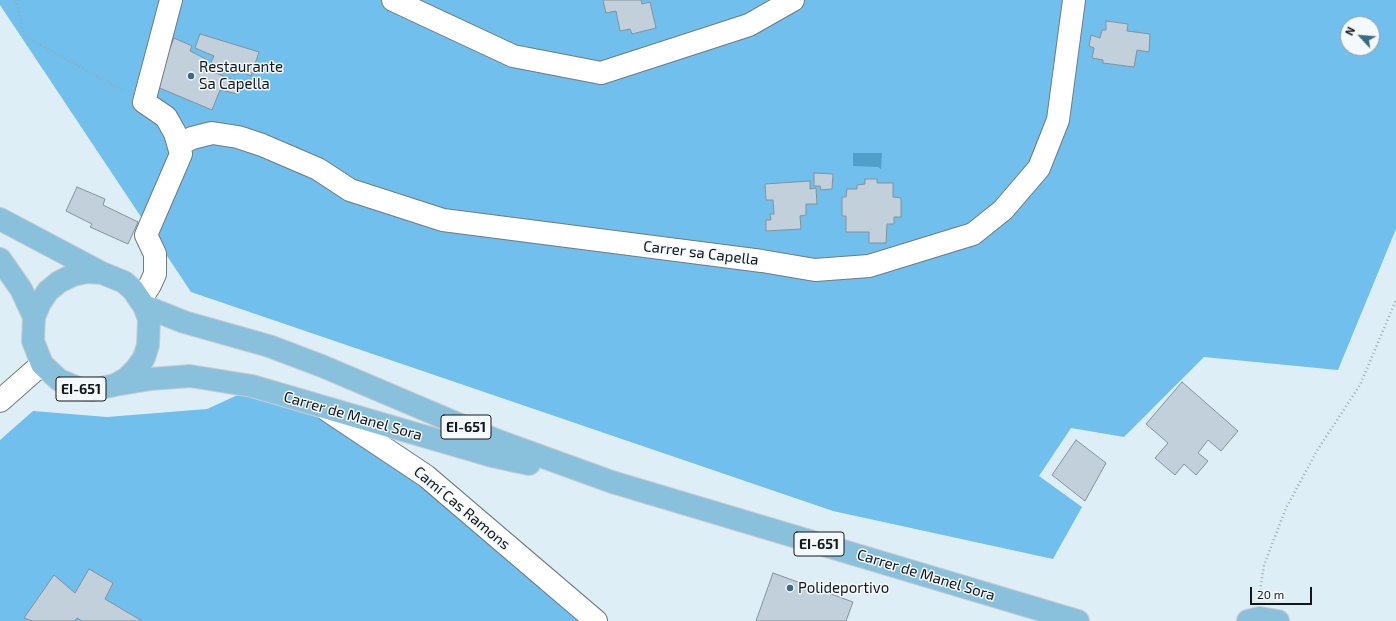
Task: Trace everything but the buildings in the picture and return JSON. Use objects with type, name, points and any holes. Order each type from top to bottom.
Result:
[{"type":"main road","name":"EI-651","points":[[0,219],[102,273],[124,282],[142,302],[149,319],[150,332],[146,351],[136,369],[127,378],[115,385],[92,390],[81,389],[59,380],[42,364],[33,341],[34,317],[40,303],[48,291],[60,282],[73,275],[87,272],[102,273]]},
{"type":"main road","name":"EI-651","points":[[0,259],[21,289],[34,317]]},
{"type":"main road","name":"Carrer de Manel Sora","points":[[142,302],[184,322],[269,346],[329,368],[496,440],[612,482],[1078,621]]},
{"type":"main road","name":"Carrer de Manel Sora","points":[[115,385],[151,379],[190,376],[252,386],[492,456],[612,482]]},
{"type":"street","points":[[142,302],[155,274],[155,254],[146,235],[182,154],[175,133],[166,117],[144,102],[171,0]]},
{"type":"street","points":[[393,0],[513,56],[601,73],[749,25],[793,0]]},
{"type":"street","name":"Carrer sa Capella","points":[[179,145],[192,138],[212,133],[238,137],[262,144],[318,170],[350,190],[443,220],[762,261],[816,270],[869,266],[973,234],[1003,210],[1039,168],[1058,120],[1074,0]]},
{"type":"street","points":[[0,401],[42,364]]},
{"type":"street","name":"Camí Cas Ramons","points":[[321,406],[426,476],[596,621]]},
{"type":"path","points":[[15,0],[18,6],[24,36],[144,102]]},
{"type":"path","points":[[1262,620],[1258,599],[1264,565],[1286,508],[1318,449],[1360,385],[1396,300]]},
{"type":"shaded area","points":[[0,0],[1396,0],[1396,229],[1338,370],[1204,357],[1124,437],[1071,428],[1039,476],[1082,507],[1053,559],[833,511],[191,292],[0,5]]},
{"type":"shaded area","points":[[853,153],[882,153],[881,169],[878,167],[853,166]]},
{"type":"shaded area","points":[[251,389],[331,413],[407,463],[582,621],[0,621],[0,440],[33,411],[107,417],[207,409]]},
{"type":"place","name":"Restaurante Sa Capella","points":[[191,76]]},
{"type":"place","name":"Polideportivo","points":[[790,588]]}]
